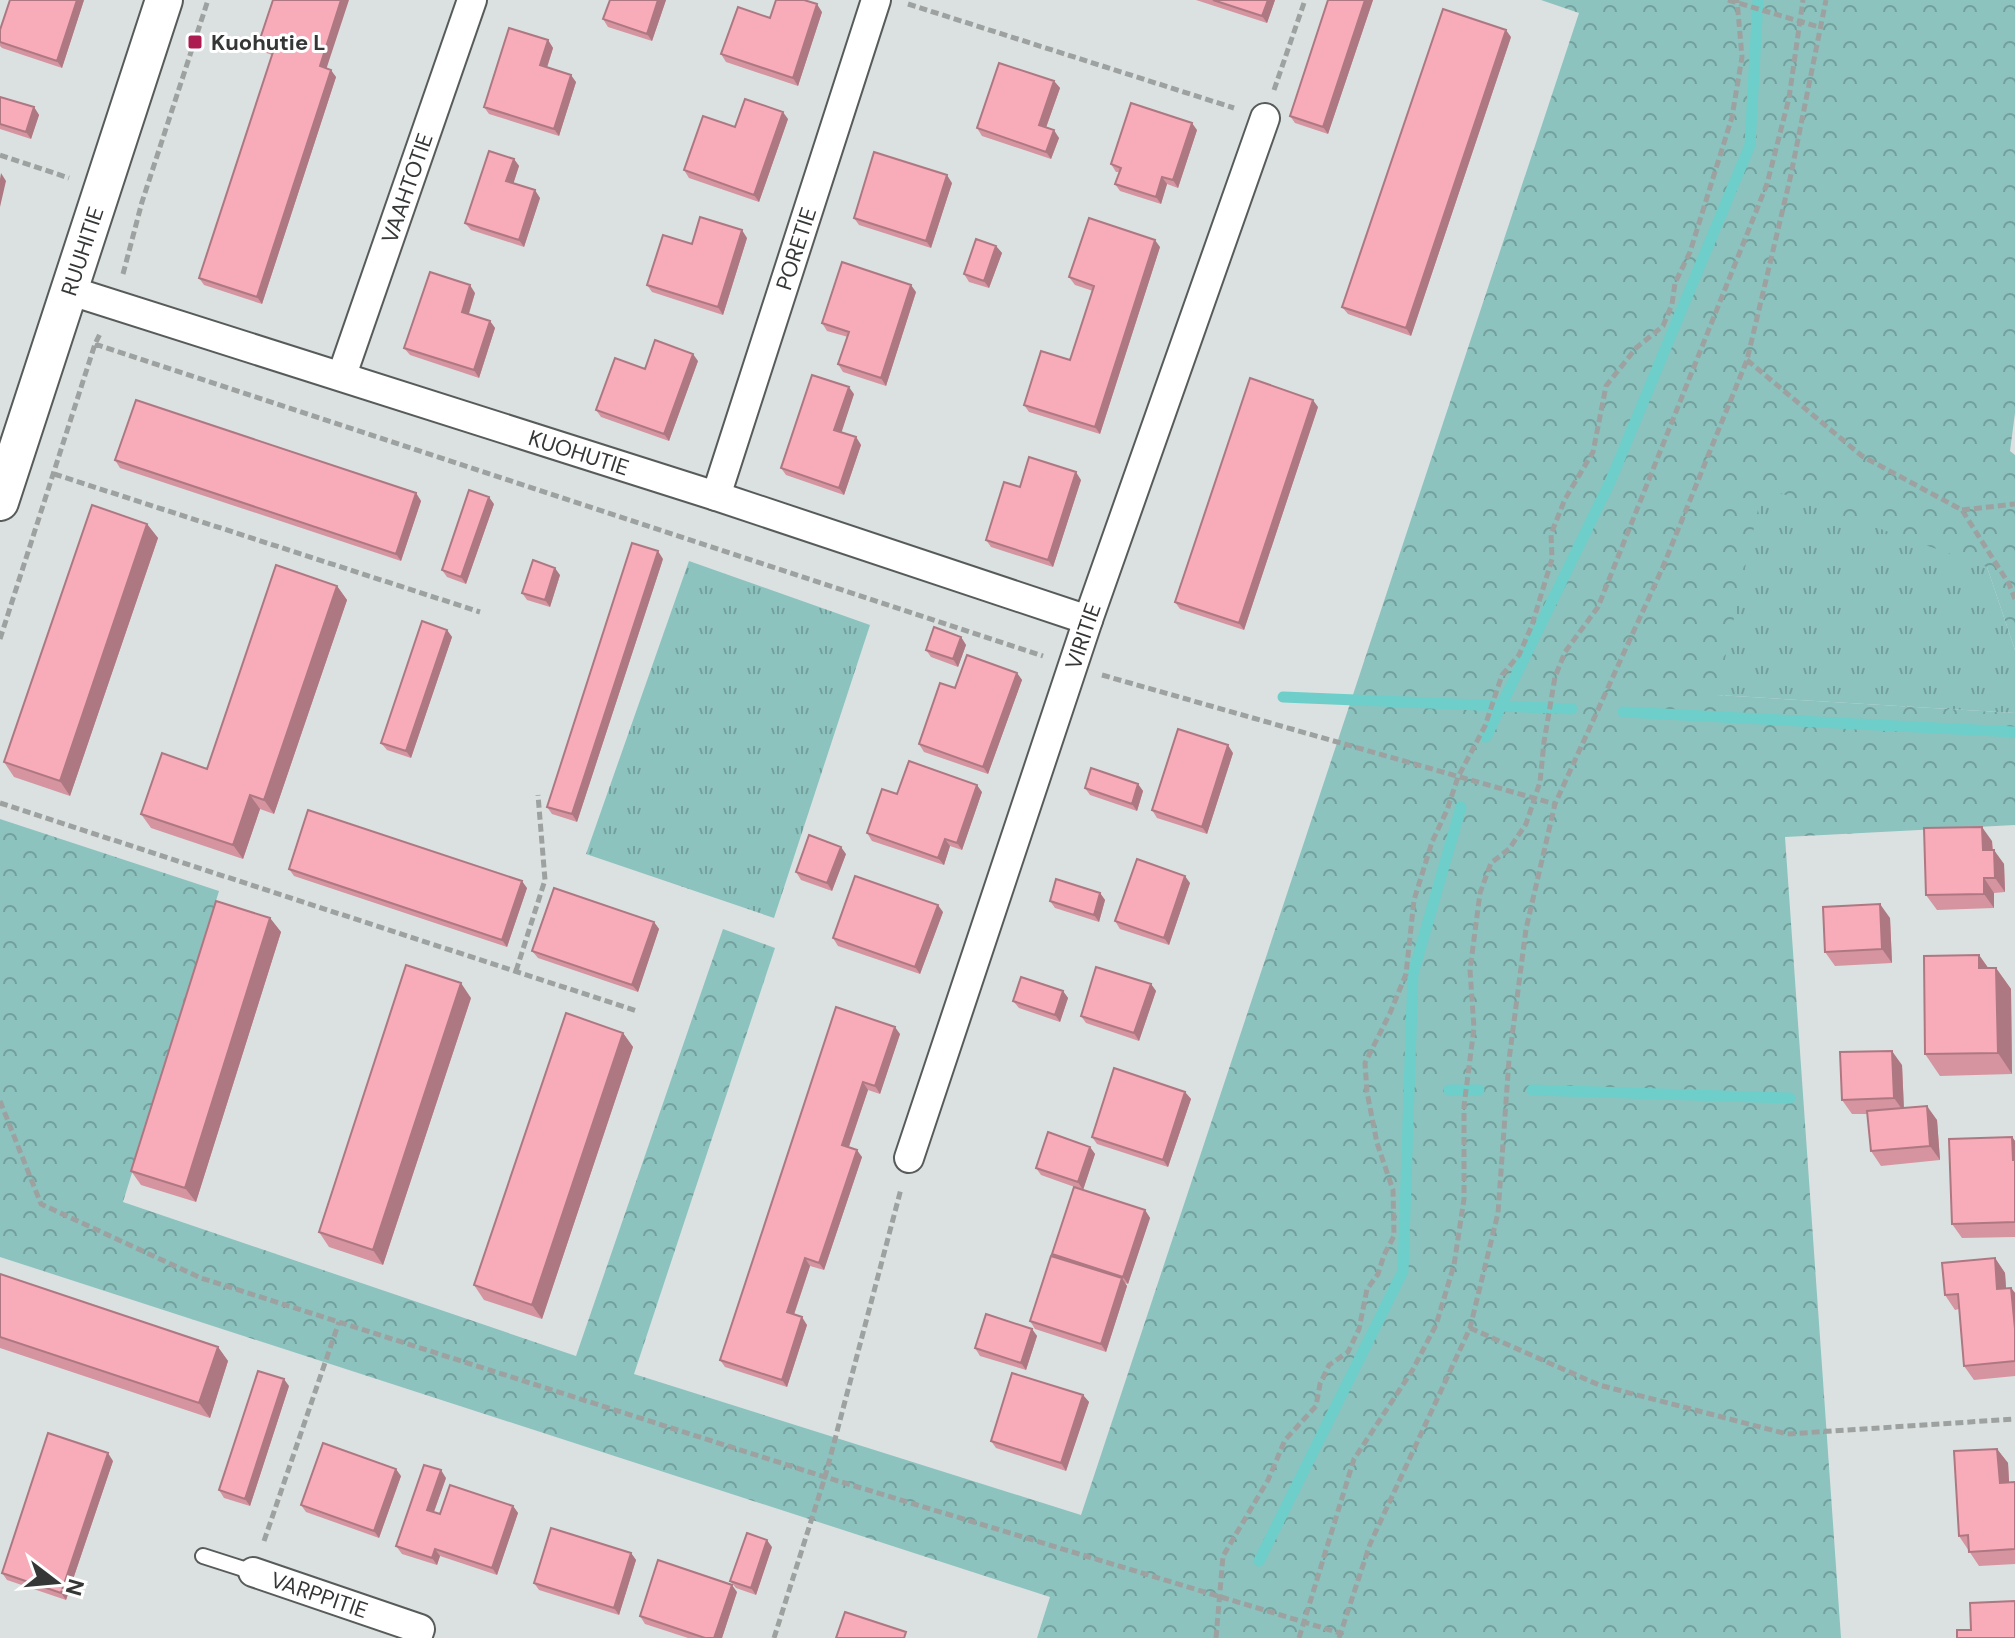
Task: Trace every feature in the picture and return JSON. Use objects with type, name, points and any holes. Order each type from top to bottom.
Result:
[{"type":"street","name":"RUUHITIE","points":[[0,502],[164,0]]},
{"type":"street","name":"VAAHTOTIE","points":[[342,375],[472,0]]},
{"type":"street","name":"PORETIE","points":[[716,496],[876,0]]},
{"type":"street","name":"VIRITIE","points":[[909,1158],[1088,620],[1265,118]]},
{"type":"street","name":"KUOHUTIE","points":[[68,290],[342,375],[1088,620]]},
{"type":"street","name":"VARPPITIE","points":[[253,1572],[420,1629],[417,1638]]},
{"type":"lane","points":[[203,1556],[253,1572]]},
{"type":"path","points":[[894,0],[1265,118],[1305,0]]},
{"type":"path","points":[[1728,0],[1819,27]]},
{"type":"path","points":[[1299,1638],[1354,1459],[1412,1371],[1436,1325],[1454,1265],[1464,1199],[1464,1106],[1474,1028],[1470,970],[1480,893],[1491,863],[1509,849],[1526,824],[1540,782],[1555,677],[1565,652],[1598,607],[1767,184],[1789,98],[1803,0]]},
{"type":"path","points":[[1339,1635],[1370,1544],[1470,1328],[1498,1213],[1509,1060],[1526,929],[1555,804],[1662,569],[1747,360],[1790,179],[1826,0]]},
{"type":"path","points":[[1216,1638],[1223,1556],[1268,1480],[1285,1440],[1316,1406],[1320,1384],[1329,1365],[1348,1352],[1359,1329],[1367,1289],[1378,1274],[1394,1236],[1393,1190],[1377,1143],[1365,1063],[1406,974],[1414,900],[1432,842],[1458,777],[1485,726],[1502,675],[1519,655],[1532,625],[1552,559],[1551,534],[1565,499],[1593,452],[1606,386],[1636,348],[1663,326],[1672,304],[1675,283],[1690,252],[1732,117],[1742,57],[1737,1]]},
{"type":"path","points":[[95,344],[1074,667],[1555,804]]},
{"type":"path","points":[[1747,360],[1862,456],[1962,510],[2009,584],[2015,599]]},
{"type":"path","points":[[54,474],[480,612]]},
{"type":"path","points":[[1962,510],[2015,504]]},
{"type":"path","points":[[516,971],[545,880],[538,795]]},
{"type":"path","points":[[0,803],[637,1011]]},
{"type":"path","points":[[0,1101],[41,1204],[201,1278],[825,1477],[1303,1622],[1346,1638]]},
{"type":"path","points":[[774,1638],[825,1477],[909,1158]]},
{"type":"path","points":[[253,1572],[339,1322]]},
{"type":"path","points":[[1470,1328],[1599,1385],[1787,1434],[2015,1419]]},
{"type":"green space","points":[[1541,0],[2015,0],[2015,413],[2010,451],[2015,455],[2015,650],[1987,567],[1717,695],[2015,713],[2015,825],[1785,837],[1841,1638],[1037,1638],[1050,1597],[0,1257],[0,819],[219,891],[123,1202],[576,1356],[723,929],[775,948],[634,1374],[1081,1515],[1579,13]]},
{"type":"green space","points":[[1763,487],[1987,567],[2015,650],[2015,713],[1717,695]]},
{"type":"green space","points":[[689,561],[870,625],[774,918],[586,854]]},
{"type":"building","points":[[10,0],[77,0],[57,61],[0,42],[0,30]]},
{"type":"building","points":[[273,0],[341,0],[320,66],[331,70],[257,297],[199,278],[274,49],[258,45]]},
{"type":"building","points":[[610,0],[658,0],[647,34],[603,19]]},
{"type":"building","points":[[776,0],[804,0],[817,4],[793,78],[721,54],[738,7],[770,18]]},
{"type":"building","points":[[1213,0],[1268,0],[1262,16]]},
{"type":"building","points":[[1328,0],[1365,0],[1323,127],[1290,116]]},
{"type":"building","points":[[1443,9],[1506,30],[1406,328],[1342,307]]},
{"type":"building","points":[[509,28],[548,40],[540,65],[571,75],[554,129],[484,107]]},
{"type":"building","points":[[999,63],[1054,81],[1039,125],[1054,130],[1046,152],[977,128]]},
{"type":"building","points":[[0,97],[34,107],[26,132],[0,124]]},
{"type":"building","points":[[745,99],[783,112],[754,195],[684,170],[703,116],[735,127]]},
{"type":"building","points":[[1131,103],[1192,123],[1173,180],[1162,177],[1156,197],[1115,184],[1121,168],[1111,164]]},
{"type":"building","points":[[489,151],[514,159],[506,181],[535,190],[519,240],[465,223]]},
{"type":"building","points":[[874,152],[947,175],[926,241],[854,218]]},
{"type":"building","points":[[700,217],[742,230],[718,307],[647,285],[663,235],[692,244]]},
{"type":"building","points":[[1089,218],[1155,240],[1095,427],[1024,405],[1041,351],[1070,360],[1094,286],[1069,277]]},
{"type":"building","points":[[976,239],[996,246],[984,281],[964,274]]},
{"type":"building","points":[[842,262],[911,285],[881,378],[838,364],[849,332],[822,323]]},
{"type":"building","points":[[430,272],[470,285],[462,312],[490,321],[474,370],[404,348]]},
{"type":"building","points":[[655,340],[693,354],[664,434],[596,410],[615,358],[645,369]]},
{"type":"building","points":[[812,375],[849,387],[834,430],[856,437],[839,488],[781,468]]},
{"type":"building","points":[[1250,378],[1313,400],[1239,623],[1175,602]]},
{"type":"building","points":[[136,400],[416,493],[396,554],[115,460]]},
{"type":"building","points":[[1029,457],[1076,472],[1048,560],[986,540],[1004,482],[1020,487]]},
{"type":"building","points":[[469,490],[489,497],[461,577],[442,570]]},
{"type":"building","points":[[92,505],[147,524],[60,781],[4,762]]},
{"type":"building","points":[[632,543],[658,551],[572,814],[547,807]]},
{"type":"building","points":[[533,560],[555,568],[545,600],[522,593]]},
{"type":"building","points":[[276,565],[337,586],[264,800],[250,795],[233,845],[141,814],[162,753],[207,769]]},
{"type":"building","points":[[422,621],[447,630],[406,751],[381,743]]},
{"type":"building","points":[[934,627],[961,637],[953,659],[926,650]]},
{"type":"building","points":[[967,655],[1017,673],[983,767],[919,744],[940,683],[955,688]]},
{"type":"building","points":[[1178,729],[1228,745],[1202,827],[1152,810]]},
{"type":"building","points":[[909,761],[977,785],[957,843],[945,839],[938,858],[867,833],[882,789],[897,794]]},
{"type":"building","points":[[1091,768],[1138,784],[1132,804],[1085,788]]},
{"type":"building","points":[[308,810],[522,881],[502,940],[289,869]]},
{"type":"building","points":[[1982,827],[1983,850],[1994,850],[1995,878],[1984,878],[1984,894],[1926,895],[1924,828]]},
{"type":"building","points":[[809,835],[841,847],[827,883],[796,872]]},
{"type":"building","points":[[1137,859],[1185,876],[1164,938],[1115,921]]},
{"type":"building","points":[[855,876],[938,905],[915,967],[833,938]]},
{"type":"building","points":[[1056,879],[1100,893],[1094,915],[1050,901]]},
{"type":"building","points":[[554,888],[654,922],[632,985],[532,951]]},
{"type":"building","points":[[216,901],[270,918],[185,1188],[131,1171]]},
{"type":"building","points":[[1880,904],[1882,949],[1825,952],[1823,907]]},
{"type":"building","points":[[1979,955],[1979,968],[1996,968],[1998,1053],[1925,1054],[1924,956]]},
{"type":"building","points":[[406,965],[461,983],[373,1250],[319,1232]]},
{"type":"building","points":[[1096,967],[1151,984],[1134,1033],[1081,1016]]},
{"type":"building","points":[[1021,977],[1063,991],[1055,1015],[1013,1001]]},
{"type":"building","points":[[836,1007],[895,1027],[875,1086],[863,1082],[842,1145],[857,1150],[819,1263],[805,1258],[787,1312],[802,1317],[782,1380],[720,1360]]},
{"type":"building","points":[[566,1013],[623,1033],[532,1305],[474,1285]]},
{"type":"building","points":[[1892,1051],[1894,1098],[1842,1100],[1840,1052]]},
{"type":"building","points":[[1114,1068],[1185,1092],[1163,1160],[1092,1137]]},
{"type":"building","points":[[1927,1106],[1930,1146],[1871,1151],[1867,1111]]},
{"type":"building","points":[[1048,1132],[1090,1147],[1078,1182],[1036,1168]]},
{"type":"building","points":[[2012,1137],[2015,1222],[1952,1224],[1949,1139]]},
{"type":"building","points":[[1074,1187],[1145,1210],[1123,1277],[1052,1254]]},
{"type":"building","points":[[1051,1256],[1122,1278],[1101,1344],[1030,1321]]},
{"type":"building","points":[[1995,1258],[1997,1289],[2011,1288],[2015,1361],[1964,1366],[1958,1294],[1945,1295],[1942,1263]]},
{"type":"building","points":[[0,1274],[218,1347],[199,1403],[0,1337]]},
{"type":"building","points":[[986,1314],[1032,1329],[1021,1363],[975,1348]]},
{"type":"building","points":[[258,1371],[284,1379],[245,1499],[219,1490]]},
{"type":"building","points":[[1012,1373],[1083,1395],[1061,1463],[991,1441]]},
{"type":"building","points":[[48,1433],[108,1453],[61,1593],[2,1573]]},
{"type":"building","points":[[323,1443],[396,1469],[374,1531],[301,1505]]},
{"type":"building","points":[[1997,1449],[2000,1483],[2015,1482],[2015,1549],[1969,1552],[1968,1535],[1959,1536],[1954,1451]]},
{"type":"building","points":[[424,1465],[441,1470],[427,1510],[440,1514],[450,1485],[513,1506],[492,1568],[435,1549],[432,1558],[396,1546]]},
{"type":"building","points":[[551,1528],[631,1553],[614,1608],[534,1583]]},
{"type":"building","points":[[747,1533],[767,1540],[751,1588],[730,1581]]},
{"type":"building","points":[[658,1560],[732,1585],[714,1638],[705,1638],[640,1616]]},
{"type":"building","points":[[2015,1601],[2015,1638],[1957,1638],[1957,1630],[1971,1630],[1970,1603]]},
{"type":"building","points":[[845,1612],[906,1632],[904,1638],[836,1638]]},
{"type":"waterway","points":[[1486,737],[1610,482],[1750,145],[1758,0]]},
{"type":"waterway","points":[[1283,697],[1572,709]]},
{"type":"waterway","points":[[1623,712],[2015,732]]},
{"type":"waterway","points":[[1259,1561],[1403,1271],[1413,974],[1461,807]]},
{"type":"waterway","points":[[1449,1090],[1479,1090]]},
{"type":"waterway","points":[[1532,1090],[1790,1098]]},
{"type":"place","name":"Kuohutie L","points":[[195,42]]}]
